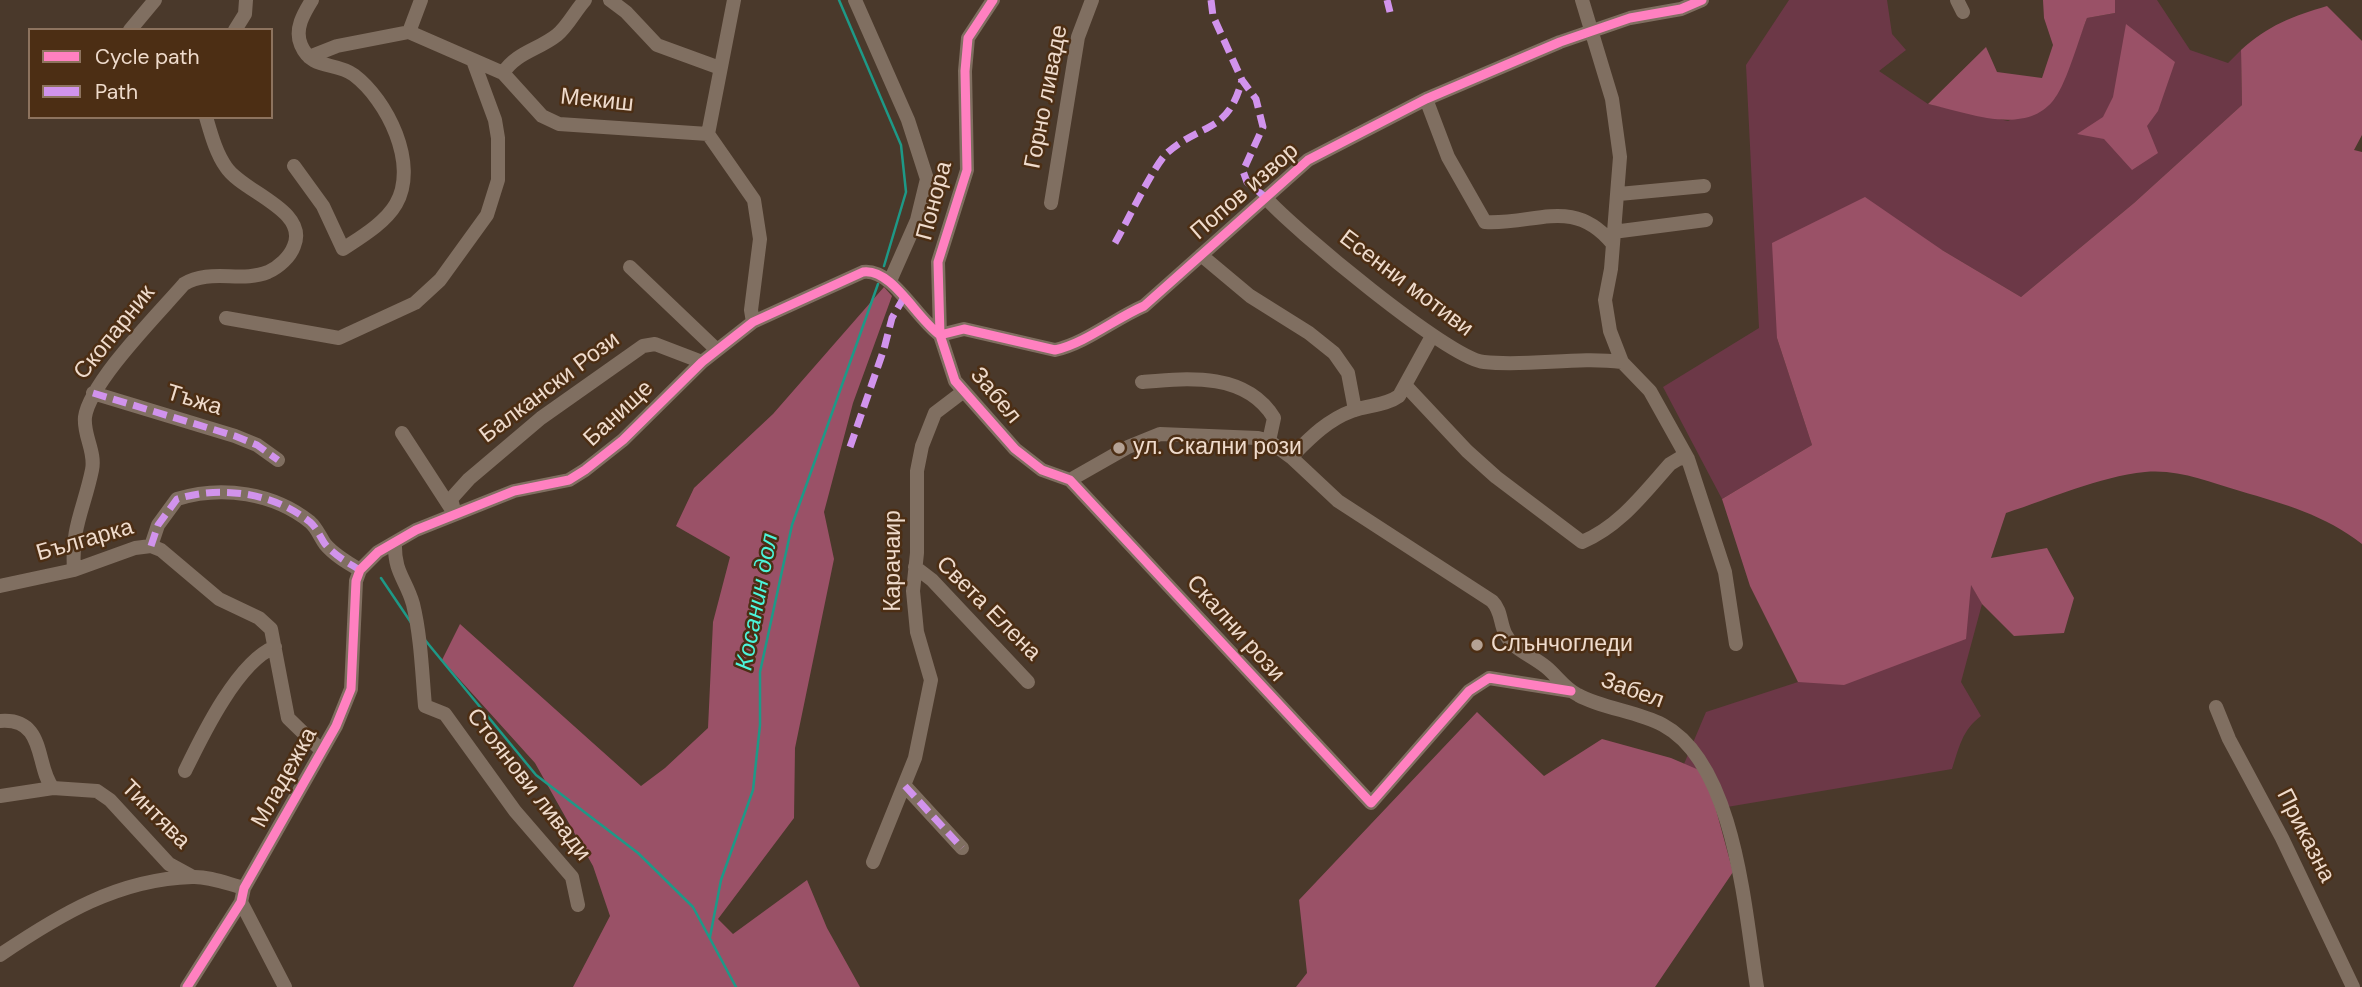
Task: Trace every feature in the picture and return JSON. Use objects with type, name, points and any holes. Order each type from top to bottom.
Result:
[{"type":"street","points":[[132,28],[155,0]]},
{"type":"street","points":[[236,28],[245,14],[246,0]]},
{"type":"street","points":[[294,166],[323,206],[343,249],[382,219],[397,203],[403,177],[401,146],[383,108],[360,80],[347,71],[318,65],[300,44],[299,26],[312,0]]},
{"type":"street","points":[[309,57],[337,46],[409,33],[421,0]]},
{"type":"street","points":[[503,73],[510,63],[528,50],[542,46],[559,33],[585,0]]},
{"type":"street","points":[[610,0],[629,6],[657,44],[720,68]]},
{"type":"street","points":[[734,0],[708,134],[754,201],[760,239],[751,310],[753,322]]},
{"type":"street","points":[[855,0],[908,120],[927,178],[917,220],[890,281],[923,321],[940,335]]},
{"type":"street","name":"Понора","points":[[940,335],[938,262],[967,170],[965,71],[968,38],[993,0]]},
{"type":"street","name":"Горно ливаде","points":[[1051,203],[1078,37],[1092,0]]},
{"type":"street","points":[[1582,0],[1612,99],[1620,157],[1619,194],[1605,300],[1610,331],[1622,362],[1650,391],[1688,459],[1725,572],[1736,644]]},
{"type":"street","name":"Попов извор","points":[[940,335],[964,329],[1055,350],[1068,347],[1115,318],[1144,306],[1308,160],[1426,99],[1592,30],[1630,18],[1681,9],[1702,0]]},
{"type":"street","name":"Мекиш","points":[[409,33],[474,63],[503,73],[542,116],[559,124],[708,134]]},
{"type":"street","points":[[226,318],[339,338],[415,303],[434,286],[487,215],[499,180],[495,120],[474,63]]},
{"type":"street","points":[[1426,99],[1448,157],[1485,222],[1570,215],[1612,237],[1706,220]]},
{"type":"street","name":"Скопарник","points":[[74,570],[72,545],[76,519],[93,468],[85,428],[93,393],[184,284],[196,278],[255,276],[281,264],[292,251],[296,236],[284,210],[248,190],[226,168],[207,119]]},
{"type":"street","points":[[1619,194],[1704,186]]},
{"type":"street","name":"Есенни мотиви","points":[[1265,197],[1315,244],[1432,336],[1463,356],[1484,362],[1564,359],[1622,362]]},
{"type":"street","points":[[1201,256],[1250,296],[1309,333],[1334,353],[1348,373],[1354,410]]},
{"type":"street","points":[[630,267],[717,350]]},
{"type":"street","name":"Банище","points":[[360,570],[378,552],[454,514],[514,491],[569,480],[585,470],[623,440],[702,362],[753,322],[863,272],[877,273],[890,281]]},
{"type":"street","name":"Забел","points":[[940,335],[948,369],[964,391],[1027,460],[1070,480],[1128,447],[1160,434],[1249,437],[1269,441],[1291,457],[1338,501],[1492,601],[1498,609],[1503,634],[1571,691],[1662,725],[1681,737],[1697,755],[1729,831],[1741,872],[1756,987]]},
{"type":"street","points":[[1291,457],[1313,435],[1337,418],[1354,410],[1390,402],[1406,386],[1432,336]]},
{"type":"street","name":"Балкански Рози","points":[[454,514],[451,499],[469,479],[541,418],[632,353],[655,344],[702,362]]},
{"type":"street","points":[[1142,382],[1196,377],[1241,390],[1262,404],[1274,418],[1269,441]]},
{"type":"street","points":[[1406,386],[1486,468],[1582,542],[1625,514],[1670,464],[1680,458],[1688,459]]},
{"type":"street","name":"Карачаир","points":[[873,862],[915,758],[931,680],[917,632],[913,591],[917,471],[922,446],[934,413],[964,391]]},
{"type":"street","name":"Тъжа","points":[[93,393],[235,436],[257,445],[278,460]]},
{"type":"street","points":[[402,433],[454,514]]},
{"type":"street","name":"Скални рози","points":[[1070,480],[1371,803],[1469,691],[1489,678],[1571,691]]},
{"type":"street","points":[[151,546],[158,525],[177,499],[215,492],[247,494],[280,502],[312,523],[327,546],[360,570]]},
{"type":"street","name":"Стоянови ливади","points":[[395,542],[399,575],[412,600],[418,626],[425,706],[445,714],[515,811],[572,877],[578,905]]},
{"type":"street","name":"Българка","points":[[0,586],[74,570],[135,548],[151,546],[161,550],[219,599],[265,622],[271,629],[288,718],[321,750]]},
{"type":"street","name":"Света Елена","points":[[915,567],[932,580],[1028,682]]},
{"type":"street","name":"Младежка","points":[[187,987],[243,895],[336,726],[351,689],[356,581],[360,570]]},
{"type":"street","points":[[185,771],[212,718],[262,652],[275,647]]},
{"type":"street","name":"Приказна","points":[[2216,706],[2229,739],[2282,838],[2353,987]]},
{"type":"street","points":[[0,721],[10,720],[24,727],[40,746],[47,780],[54,788]]},
{"type":"street","points":[[905,786],[962,848]]},
{"type":"street","name":"Тинтява","points":[[0,796],[54,788],[88,789],[103,794],[169,864],[194,877]]},
{"type":"street","points":[[0,955],[65,912],[105,893],[194,877],[243,895],[285,987]]},
{"type":"shaded area","points":[[1789,0],[1887,0],[1892,34],[1906,50],[1879,71],[1928,104],[2008,121],[2055,98],[2087,18],[2115,13],[2115,0],[2157,0],[2190,50],[2228,63],[2241,50],[2242,105],[2134,203],[2021,297],[1942,250],[1777,338],[1812,445],[1722,499],[1663,387],[1759,328],[1746,65]]},
{"type":"shaded area","points":[[2043,0],[2115,0],[2115,13],[2087,18],[2064,82],[2055,98],[2043,110],[2029,117],[2013,120],[1978,116],[1928,104],[1986,47],[1997,72],[2042,78],[2053,45],[2044,18]]},
{"type":"shaded area","points":[[2327,6],[2362,41],[2362,135],[2354,150],[2362,152],[2362,544],[2334,525],[2304,512],[2194,477],[2170,472],[2145,472],[2110,478],[2006,513],[1991,558],[2047,548],[2074,598],[2064,633],[2014,636],[1982,604],[1971,585],[1966,639],[1844,685],[1798,682],[1750,586],[1722,499],[1812,445],[1777,338],[1772,243],[1865,197],[1942,250],[2021,297],[2134,203],[2242,105],[2241,50],[2281,23]]},
{"type":"shaded area","points":[[2126,24],[2175,62],[2158,111],[2147,126],[2158,153],[2132,170],[2104,139],[2077,134],[2103,117],[2113,97]]},
{"type":"shaded area","points":[[884,287],[892,296],[853,403],[824,512],[834,559],[795,748],[794,818],[718,919],[733,934],[807,880],[827,928],[860,987],[573,987],[610,916],[593,866],[535,763],[442,660],[460,624],[641,786],[665,768],[708,728],[713,622],[730,557],[676,526],[694,488],[773,414]]},
{"type":"shaded area","points":[[1971,584],[1982,604],[1961,682],[1981,716],[1965,733],[1952,769],[1721,808],[1684,764],[1706,712],[1798,682]]},
{"type":"shaded area","points":[[1477,712],[1544,776],[1602,739],[1671,758],[1706,773],[1733,872],[1655,987],[1296,987],[1307,973],[1299,900]]},
{"type":"waterway","name":"Косанин дол","points":[[839,0],[901,145],[906,192],[884,266]]},
{"type":"waterway","name":"Косанин дол","points":[[710,937],[721,880],[753,790],[760,725],[760,672],[792,525],[878,284]]},
{"type":"waterway","points":[[381,578],[412,624]]},
{"type":"waterway","points":[[425,640],[536,775],[638,853],[693,907],[736,987]]},
{"type":"marked path","points":[[1211,0],[1213,16],[1242,80],[1256,99],[1263,127],[1243,171],[1247,182],[1265,197]]},
{"type":"marked path","points":[[1387,0],[1390,12]]},
{"type":"marked path","points":[[1115,243],[1161,160],[1180,143],[1221,119],[1229,110],[1242,80]]},
{"type":"marked path","points":[[850,447],[892,318],[903,299]]},
{"type":"marked path","points":[[93,393],[235,436],[257,445],[278,460]]},
{"type":"marked path","points":[[151,546],[158,525],[177,499],[212,493],[247,494],[264,498],[296,512],[312,524],[333,552],[360,570]]},
{"type":"marked path","points":[[905,786],[962,848]]},
{"type":"cycle path","points":[[993,0],[968,38],[965,71],[967,170],[938,262],[940,335],[955,381],[1015,449],[1042,470],[1070,480],[1371,803],[1469,691],[1489,678],[1571,691]]},
{"type":"cycle path","points":[[940,335],[964,329],[1055,350],[1078,342],[1144,306],[1308,160],[1426,99],[1560,42],[1630,18],[1681,9],[1702,0]]},
{"type":"cycle path","points":[[187,987],[241,902],[244,888],[336,726],[351,689],[356,581],[360,570],[378,552],[416,530],[514,491],[569,480],[623,440],[702,362],[753,322],[863,272],[874,273],[894,286],[940,335]]},
{"type":"place","name":"ул. Скални рози","points":[[1119,448]]},
{"type":"place","name":"Слънчогледи","points":[[1477,645]]}]
